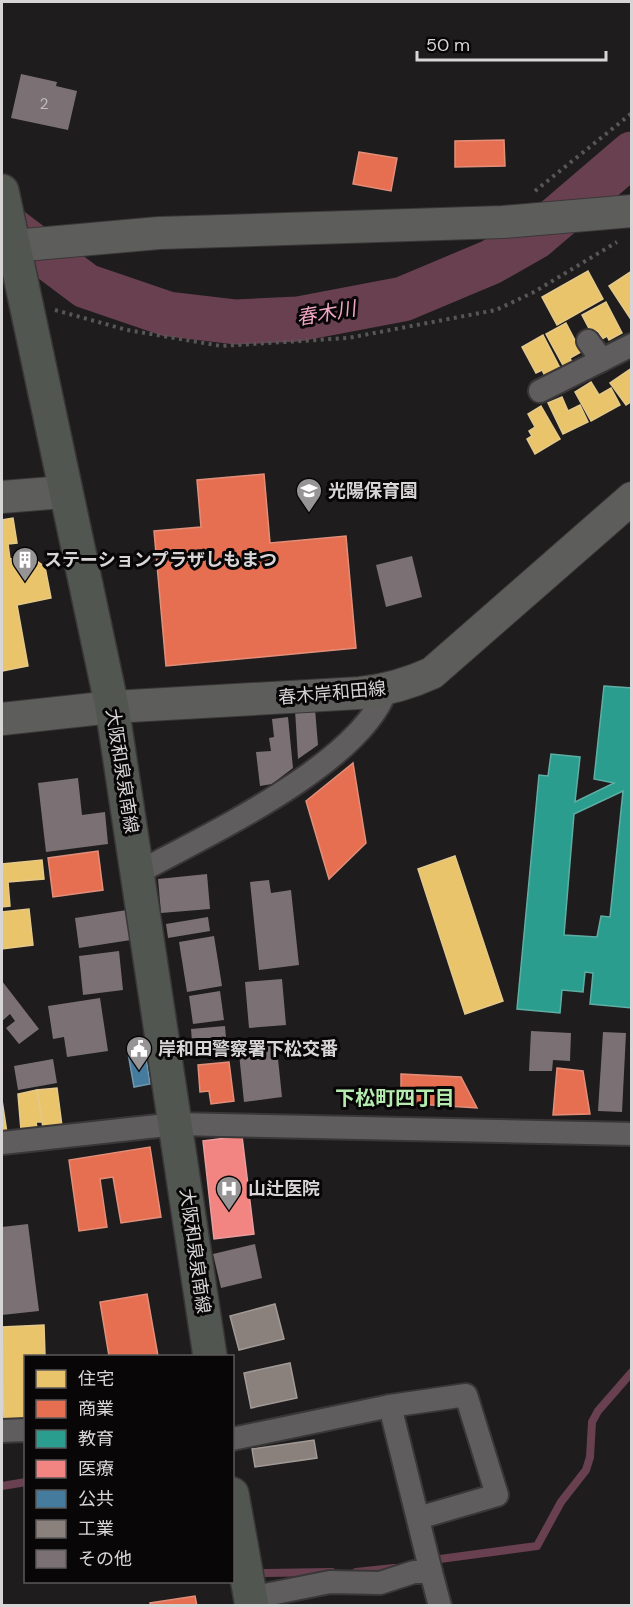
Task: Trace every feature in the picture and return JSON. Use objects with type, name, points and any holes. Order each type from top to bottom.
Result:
[{"type":"main road","name":"大阪和泉泉南線","points":[[2,191],[8,246],[22,283],[64,492],[112,707],[139,872],[210,1355]]},
{"type":"main road","points":[[8,246],[159,233],[503,222],[626,225]]},
{"type":"main road","points":[[2,497],[64,492]]},
{"type":"main road","name":"春木岸和田線","points":[[2,719],[112,707],[386,690],[432,673],[632,498]]},
{"type":"main road","points":[[234,1505],[251,1601]]},
{"type":"street","points":[[588,341],[602,360]]},
{"type":"street","points":[[540,391],[632,345]]},
{"type":"street","points":[[139,872],[296,785],[363,729],[380,709],[386,690]]},
{"type":"street","points":[[2,1143],[176,1124],[632,1134]]},
{"type":"street","points":[[234,1438],[390,1406],[466,1395],[497,1495],[418,1518]]},
{"type":"street","points":[[390,1406],[440,1605]]},
{"type":"street","points":[[2,1431],[24,1430]]},
{"type":"street","points":[[251,1601],[330,1582],[380,1583],[414,1572],[431,1572]]},
{"type":"path","points":[[532,193],[632,113]]},
{"type":"path","points":[[51,309],[127,330],[221,346],[348,338],[496,310],[534,292],[626,225]]},
{"type":"building: 住宅","points":[[588,271],[603,299],[557,325],[542,297]]},
{"type":"building: 住宅","points":[[632,271],[632,321],[609,286]]},
{"type":"building: 住宅","points":[[606,302],[622,333],[609,340],[607,336],[602,339],[598,331],[592,334],[582,315]]},
{"type":"building: 住宅","points":[[566,323],[581,352],[570,358],[572,363],[564,367],[546,334]]},
{"type":"building: 住宅","points":[[543,335],[561,370],[546,378],[542,370],[536,373],[522,347]]},
{"type":"building: 住宅","points":[[632,368],[632,401],[626,405],[610,383]]},
{"type":"building: 住宅","points":[[591,382],[599,395],[611,388],[620,405],[591,421],[575,392]]},
{"type":"building: 住宅","points":[[562,397],[568,411],[580,405],[588,422],[563,434],[548,403]]},
{"type":"building: 住宅","points":[[541,406],[560,439],[535,454],[527,439],[532,436],[529,431],[535,427],[528,414]]},
{"type":"building: 住宅","name":"ステーションプラザしもまつ","points":[[13,518],[17,543],[8,544],[10,559],[30,556],[45,567],[51,598],[17,605],[28,666],[2,671],[2,520]]},
{"type":"building: 住宅","points":[[455,856],[503,1001],[465,1014],[418,869]]},
{"type":"building: 住宅","points":[[42,860],[44,879],[8,882],[10,906],[2,907],[2,864]]},
{"type":"building: 住宅","points":[[29,909],[33,945],[2,949],[2,912]]},
{"type":"building: 住宅","points":[[57,1088],[62,1126],[43,1128],[37,1090]]},
{"type":"building: 住宅","points":[[37,1090],[42,1122],[36,1122],[37,1128],[21,1130],[18,1094]]},
{"type":"building: 住宅","points":[[2,1100],[7,1133],[2,1134]]},
{"type":"building: 住宅","points":[[44,1325],[45,1355],[24,1355],[24,1423],[4,1424],[2,1327]]},
{"type":"building: 商業","points":[[504,140],[505,166],[455,167],[455,141]]},
{"type":"building: 商業","points":[[359,152],[397,158],[391,191],[353,184]]},
{"type":"building: 商業","points":[[264,474],[270,543],[346,536],[356,648],[166,666],[154,531],[201,527],[197,480]]},
{"type":"building: 商業","points":[[353,763],[366,843],[329,879],[306,801]]},
{"type":"building: 商業","points":[[98,851],[103,890],[53,897],[48,858]]},
{"type":"building: 商業","points":[[229,1062],[234,1101],[211,1104],[209,1091],[200,1092],[198,1065]]},
{"type":"building: 商業","points":[[557,1068],[583,1071],[590,1114],[553,1115]]},
{"type":"building: 商業","points":[[401,1074],[461,1077],[477,1108],[401,1103]]},
{"type":"building: 商業","points":[[150,1147],[161,1217],[121,1223],[113,1177],[100,1179],[107,1227],[79,1231],[69,1160]]},
{"type":"building: 商業","points":[[147,1294],[158,1355],[109,1355],[100,1302]]},
{"type":"building: 商業","points":[[195,1596],[197,1606],[150,1606],[150,1603]]},
{"type":"building: 教育","points":[[604,686],[632,688],[632,1008],[590,1004],[593,973],[585,972],[583,992],[562,990],[560,1013],[517,1009],[539,775],[548,776],[551,754],[580,757],[575,802],[614,783],[594,779]],"holes":[[[623,791],[610,917],[601,916],[597,937],[564,935],[574,814]]]},
{"type":"building: 医療","points":[[242,1136],[254,1234],[214,1239],[203,1141]]},
{"type":"building: 公共","points":[[145,1051],[150,1084],[134,1087],[128,1053]]},
{"type":"building: 工業","points":[[275,1304],[284,1339],[239,1350],[230,1316]]},
{"type":"building: 工業","points":[[290,1363],[297,1398],[251,1408],[244,1373]]},
{"type":"building: 工業","points":[[314,1440],[317,1458],[255,1467],[252,1449]]},
{"type":"building: その他","points":[[21,74],[57,82],[56,86],[77,91],[68,130],[11,118]]},
{"type":"building: その他","points":[[412,556],[422,597],[386,607],[376,565]]},
{"type":"building: その他","points":[[315,709],[318,745],[298,759],[295,710]]},
{"type":"building: その他","points":[[288,717],[293,768],[272,784],[260,786],[256,752],[271,751],[269,738],[274,737],[272,719]]},
{"type":"building: その他","points":[[78,778],[82,815],[105,812],[108,844],[46,852],[38,783]]},
{"type":"building: その他","points":[[207,874],[210,909],[161,913],[158,879]]},
{"type":"building: その他","points":[[269,880],[271,893],[291,890],[299,965],[259,970],[250,882]]},
{"type":"building: その他","points":[[127,910],[131,940],[79,948],[75,918]]},
{"type":"building: その他","points":[[208,917],[210,931],[168,938],[166,924]]},
{"type":"building: その他","points":[[214,936],[222,986],[187,992],[179,942]]},
{"type":"building: その他","points":[[119,951],[123,990],[83,995],[79,956]]},
{"type":"building: その他","points":[[282,979],[286,1025],[249,1028],[245,982]]},
{"type":"building: その他","points":[[2,981],[39,1029],[19,1044],[6,1028],[15,1021],[10,1014],[2,1021]]},
{"type":"building: その他","points":[[220,991],[224,1020],[193,1024],[189,996]]},
{"type":"building: その他","points":[[100,998],[108,1051],[67,1057],[64,1037],[53,1039],[48,1006]]},
{"type":"building: その他","points":[[225,1026],[227,1050],[193,1055],[191,1029]]},
{"type":"building: その他","points":[[531,1031],[571,1033],[570,1061],[553,1060],[552,1071],[529,1071]]},
{"type":"building: その他","points":[[603,1032],[626,1033],[622,1112],[598,1111]]},
{"type":"building: その他","points":[[276,1040],[282,1097],[244,1102],[238,1044]]},
{"type":"building: その他","points":[[53,1059],[57,1083],[18,1090],[14,1066]]},
{"type":"building: その他","points":[[28,1224],[39,1311],[2,1315],[2,1227]]},
{"type":"building: その他","points":[[255,1244],[262,1278],[221,1288],[213,1254]]},
{"type":"waterway","name":"春木川","points":[[2,223],[86,286],[168,314],[236,322],[298,319],[403,299],[491,262],[535,237],[632,154]]},
{"type":"waterway","points":[[440,1559],[537,1546],[561,1502],[586,1470],[590,1457],[592,1422],[598,1411],[632,1372]]},
{"type":"waterway","points":[[2,1486],[24,1482]]},
{"type":"waterway","points":[[356,1572],[394,1568]]},
{"type":"waterway","points":[[265,1573],[332,1572]]},
{"type":"place","name":"光陽保育園","points":[[309,514]]},
{"type":"place","name":"ステーションプラザしもまつ","points":[[25,583]]},
{"type":"place","name":"岸和田警察署下松交番","points":[[139,1072]]},
{"type":"place","name":"山辻医院","points":[[229,1212]]},
{"type":"district","name":"下松町四丁目","points":[[395,1098]]}]
